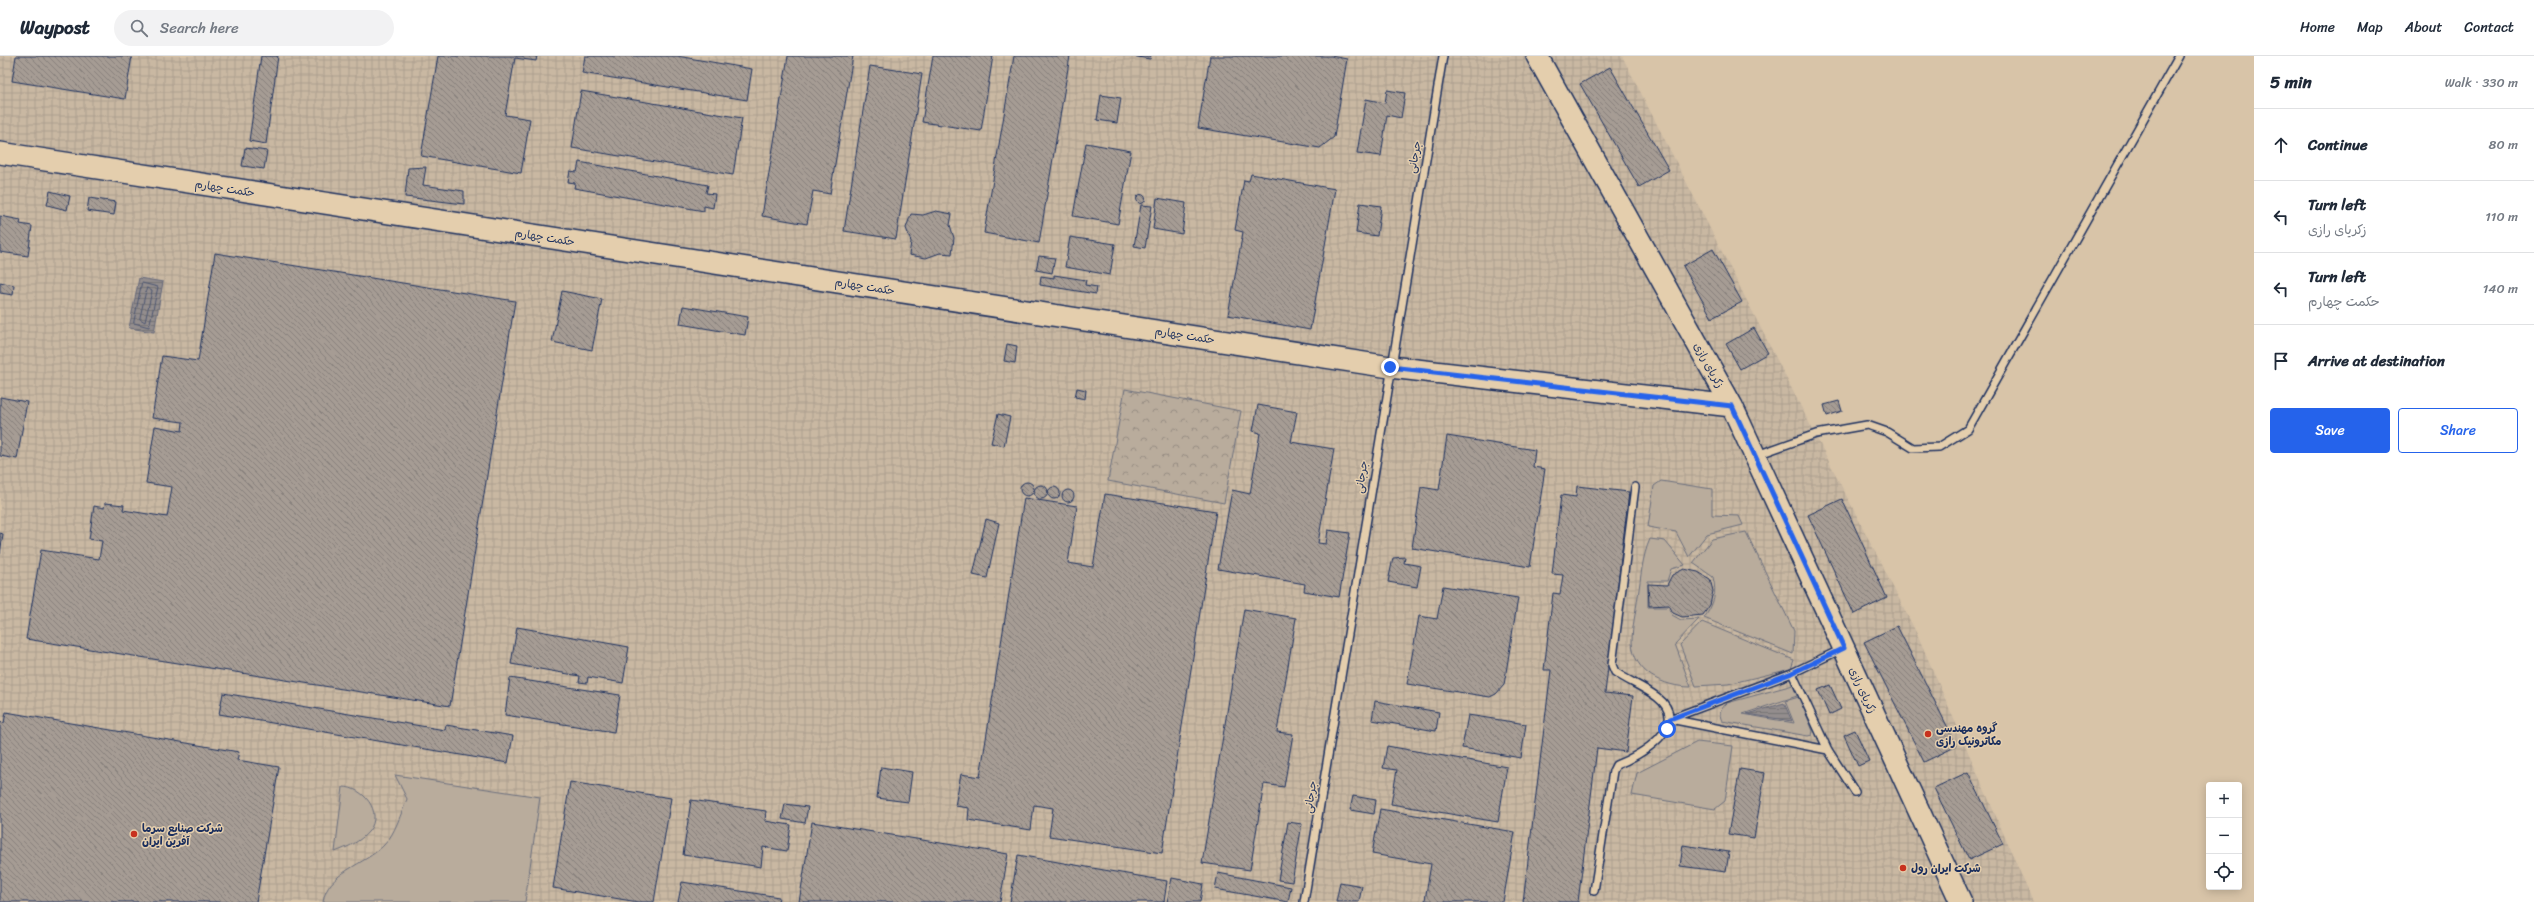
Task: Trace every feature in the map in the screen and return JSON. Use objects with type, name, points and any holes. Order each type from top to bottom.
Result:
[{"type":"street","name":"زکریای رازی","points":[[1537,56],[1732,406],[1961,902]]},
{"type":"street","name":"حکمت چهارم","points":[[0,153],[1390,367],[1732,406]]},
{"type":"lane","name":"جرجانی","points":[[1304,902],[1390,367],[1443,56]]},
{"type":"lane","points":[[1755,456],[1816,434],[1867,425],[1887,432],[1913,448],[1939,447],[1968,429],[2179,56]]},
{"type":"lane","points":[[1594,891],[1613,771],[1616,765],[1659,740],[1667,729],[1670,719],[1666,707],[1658,698],[1615,672],[1612,665],[1635,487]]},
{"type":"lane","points":[[1670,719],[1792,673],[1844,648]]},
{"type":"lane","points":[[1792,673],[1828,750],[1856,792]]},
{"type":"lane","points":[[1670,719],[1828,750]]},
{"type":"shaded area","points":[[0,56],[1622,56],[1918,636],[2033,902],[0,902]]},
{"type":"green space","points":[[1125,389],[1241,411],[1224,503],[1108,481]]},
{"type":"green space","points":[[1661,481],[1712,489],[1712,515],[1739,516],[1743,525],[1707,534],[1689,557],[1676,532],[1648,527],[1654,486]]},
{"type":"green space","points":[[1746,532],[1794,631],[1793,654],[1704,618],[1714,599],[1715,589],[1713,577],[1693,563],[1712,539]]},
{"type":"green space","points":[[1650,539],[1665,541],[1685,565],[1671,569],[1667,581],[1648,581],[1648,607],[1668,607],[1672,615],[1681,620],[1699,619],[1675,644],[1691,687],[1671,684],[1652,676],[1644,670],[1634,653],[1632,642],[1633,625],[1643,560]]},
{"type":"green space","points":[[1702,622],[1794,660],[1791,669],[1728,684],[1696,686],[1680,645]]},
{"type":"green space","points":[[1793,685],[1797,696],[1743,714],[1794,723],[1785,701],[1799,697],[1813,731],[1812,735],[1808,736],[1722,721],[1720,716],[1721,711],[1727,703]]},
{"type":"green space","points":[[1697,742],[1733,746],[1725,801],[1715,809],[1632,795],[1637,773]]},
{"type":"green space","points":[[395,775],[540,797],[525,902],[323,902],[326,892],[339,876],[376,852],[384,845],[391,835],[407,799]]},
{"type":"green space","points":[[343,787],[358,791],[364,796],[373,809],[374,816],[373,824],[362,838],[354,844],[335,852]]},
{"type":"water","points":[[139,278],[163,282],[154,332],[129,328]]},
{"type":"water","points":[[1784,703],[1792,721],[1747,714]]},
{"type":"building","points":[[16,56],[132,56],[125,99],[12,81]]},
{"type":"building","points":[[261,56],[278,56],[266,144],[249,141]]},
{"type":"building","points":[[438,56],[537,56],[536,61],[515,58],[505,115],[530,119],[521,173],[421,156]]},
{"type":"building","points":[[585,56],[677,56],[752,69],[747,100],[582,73]]},
{"type":"building","points":[[788,56],[853,56],[830,194],[813,191],[807,224],[762,216]]},
{"type":"building","points":[[933,56],[993,56],[981,131],[922,122]]},
{"type":"building","points":[[1014,56],[1070,56],[1039,243],[984,233]]},
{"type":"building","points":[[1131,56],[1151,56],[1150,59]]},
{"type":"building","points":[[1210,56],[1331,56],[1347,59],[1334,137],[1320,148],[1198,128]]},
{"type":"building","points":[[870,66],[922,74],[896,239],[844,231]]},
{"type":"building","points":[[1610,67],[1669,170],[1639,187],[1580,84]]},
{"type":"building","points":[[1387,90],[1405,93],[1401,118],[1387,115],[1381,156],[1357,153],[1366,99],[1385,103]]},
{"type":"building","points":[[581,91],[742,118],[733,175],[572,148]]},
{"type":"building","points":[[1101,95],[1121,98],[1117,123],[1097,120]]},
{"type":"building","points":[[1086,143],[1131,151],[1118,224],[1073,216]]},
{"type":"building","points":[[245,148],[267,151],[264,169],[242,166]]},
{"type":"building","points":[[579,162],[708,185],[706,193],[715,194],[713,208],[704,206],[704,211],[574,188],[575,183],[568,182],[570,171],[577,172]]},
{"type":"building","points":[[426,167],[423,185],[464,191],[464,204],[405,197],[408,168]]},
{"type":"building","points":[[1251,174],[1335,189],[1310,330],[1228,315],[1243,232],[1235,230],[1244,180],[1249,181]]},
{"type":"building","points":[[50,191],[70,196],[67,210],[47,205]]},
{"type":"building","points":[[1141,194],[1146,199],[1141,204],[1136,199]]},
{"type":"building","points":[[89,198],[116,202],[114,215],[87,211]]},
{"type":"building","points":[[1157,198],[1186,203],[1182,234],[1153,229]]},
{"type":"building","points":[[1360,203],[1381,206],[1377,236],[1356,233]]},
{"type":"building","points":[[1141,205],[1152,206],[1145,248],[1134,246]]},
{"type":"building","points":[[936,211],[952,214],[950,225],[954,238],[952,254],[940,253],[926,258],[909,255],[911,242],[906,228],[911,214],[923,215]]},
{"type":"building","points":[[0,216],[21,220],[20,224],[32,226],[28,256],[0,252]]},
{"type":"building","points":[[1070,237],[1115,244],[1110,275],[1065,267]]},
{"type":"building","points":[[1713,249],[1742,302],[1712,318],[1683,266]]},
{"type":"building","points":[[215,253],[515,301],[450,706],[26,639],[41,550],[99,559],[102,541],[89,539],[94,506],[104,508],[105,503],[124,505],[123,510],[167,517],[172,487],[146,483],[155,426],[182,431],[183,422],[152,418],[162,356],[198,361]]},
{"type":"building","points":[[1039,256],[1055,258],[1052,273],[1036,270]]},
{"type":"building","points":[[1054,275],[1086,280],[1085,285],[1097,287],[1096,294],[1040,285],[1041,276],[1054,278]]},
{"type":"building","points":[[0,282],[14,285],[13,295],[0,293]]},
{"type":"building","points":[[562,291],[602,299],[592,350],[552,342]]},
{"type":"building","points":[[683,306],[748,317],[745,335],[680,324]]},
{"type":"building","points":[[1754,328],[1768,353],[1740,369],[1726,344]]},
{"type":"building","points":[[1007,344],[1017,346],[1015,363],[1004,361]]},
{"type":"building","points":[[1077,388],[1086,390],[1085,399],[1075,397]]},
{"type":"building","points":[[0,397],[27,402],[17,459],[0,456]]},
{"type":"building","points":[[1839,401],[1842,411],[1827,416],[1824,405]]},
{"type":"building","points":[[1258,405],[1297,412],[1291,442],[1334,449],[1318,543],[1326,544],[1328,530],[1350,533],[1339,597],[1304,591],[1305,584],[1218,569],[1232,490],[1250,494],[1260,433],[1253,431]]},
{"type":"building","points":[[998,414],[1010,417],[1004,446],[991,443]]},
{"type":"building","points":[[1447,436],[1535,450],[1533,467],[1545,469],[1530,567],[1412,548],[1421,487],[1439,490]]},
{"type":"building","points":[[1027,482],[1032,484],[1034,489],[1032,494],[1027,496],[1022,494],[1020,489],[1022,484]]},
{"type":"building","points":[[1041,485],[1046,487],[1048,492],[1046,497],[1041,499],[1036,497],[1034,492],[1036,487]]},
{"type":"building","points":[[1577,486],[1629,492],[1605,693],[1633,696],[1626,752],[1597,748],[1578,902],[1523,902],[1551,670],[1544,670],[1553,593],[1560,594],[1563,575],[1552,574],[1561,495],[1576,497]]},
{"type":"building","points":[[1056,487],[1059,488],[1059,498],[1052,499],[1049,498],[1048,491],[1049,488]]},
{"type":"building","points":[[1070,490],[1073,491],[1073,501],[1066,502],[1063,501],[1062,494],[1063,491]]},
{"type":"building","points":[[1105,494],[1216,511],[1162,853],[1049,836],[1053,808],[1034,805],[1031,830],[968,820],[969,808],[955,806],[961,774],[980,777],[1024,498],[1077,506],[1068,563],[1093,567]]},
{"type":"building","points":[[1842,499],[1887,598],[1854,614],[1808,515]]},
{"type":"building","points":[[986,519],[999,523],[987,578],[973,575]]},
{"type":"building","points":[[0,533],[3,534],[0,554]]},
{"type":"building","points":[[1405,557],[1404,563],[1421,566],[1417,587],[1388,582],[1393,558]]},
{"type":"building","points":[[1684,569],[1698,572],[1710,579],[1713,591],[1710,605],[1703,615],[1682,617],[1673,613],[1669,605],[1649,606],[1648,584],[1667,585],[1672,575]]},
{"type":"building","points":[[1443,586],[1518,598],[1504,685],[1496,694],[1490,697],[1407,684],[1419,616],[1437,619]]},
{"type":"building","points":[[1244,609],[1296,618],[1277,732],[1293,734],[1284,787],[1264,784],[1250,870],[1202,863]]},
{"type":"building","points":[[1897,626],[1957,746],[1924,762],[1864,642]]},
{"type":"building","points":[[517,627],[629,647],[623,683],[588,677],[587,683],[579,682],[580,676],[511,664]]},
{"type":"building","points":[[510,678],[620,695],[614,732],[505,715]]},
{"type":"building","points":[[1830,685],[1841,709],[1829,715],[1818,690]]},
{"type":"building","points":[[223,693],[445,730],[446,725],[513,736],[508,763],[219,714]]},
{"type":"building","points":[[1375,701],[1439,712],[1436,731],[1372,720]]},
{"type":"building","name":"شرکت صنایع سرما آفرین ایران","points":[[6,712],[239,752],[237,760],[279,767],[256,902],[0,902],[0,722],[4,723]]},
{"type":"building","points":[[1468,715],[1526,724],[1521,758],[1462,748]]},
{"type":"building","points":[[1855,730],[1869,761],[1858,766],[1844,735]]},
{"type":"building","points":[[1387,746],[1507,767],[1498,822],[1391,804],[1397,770],[1383,768]]},
{"type":"building","points":[[881,767],[912,772],[908,802],[877,798]]},
{"type":"building","points":[[1740,769],[1765,773],[1754,838],[1728,834]]},
{"type":"building","points":[[1968,772],[2003,844],[1969,860],[1934,788]]},
{"type":"building","points":[[570,782],[671,798],[654,902],[638,902],[553,888]]},
{"type":"building","points":[[1353,796],[1376,800],[1374,814],[1350,810]]},
{"type":"building","points":[[691,800],[766,811],[765,821],[791,825],[787,851],[763,847],[761,867],[683,855]]},
{"type":"building","points":[[785,804],[808,807],[805,823],[782,819]]},
{"type":"building","points":[[1380,809],[1515,832],[1503,902],[1437,902],[1425,900],[1431,864],[1372,854]]},
{"type":"building","points":[[812,822],[1008,854],[1000,902],[799,902]]},
{"type":"building","points":[[1288,822],[1302,824],[1292,882],[1278,880]]},
{"type":"building","points":[[1683,845],[1729,852],[1726,872],[1680,866]]},
{"type":"building","points":[[1018,855],[1167,881],[1164,902],[1010,902]]},
{"type":"building","points":[[1218,873],[1291,887],[1288,902],[1215,889]]},
{"type":"building","points":[[1172,878],[1203,884],[1200,902],[1167,902]]},
{"type":"building","points":[[682,882],[779,897],[778,902],[678,902]]},
{"type":"building","points":[[1340,882],[1362,886],[1359,902],[1336,902]]},
{"type":"place","name":"گروه مهندسی مکاترونیک رازی","points":[[1928,734]]},
{"type":"place","name":"شرکت صنایع سرما آفرین ایران","points":[[134,834]]},
{"type":"place","name":"شرکت ایران رول","points":[[1903,868]]},
{"type":"route","points":[[1390,367],[1732,406],[1844,648],[1792,673],[1670,719],[1667,729]]}]
